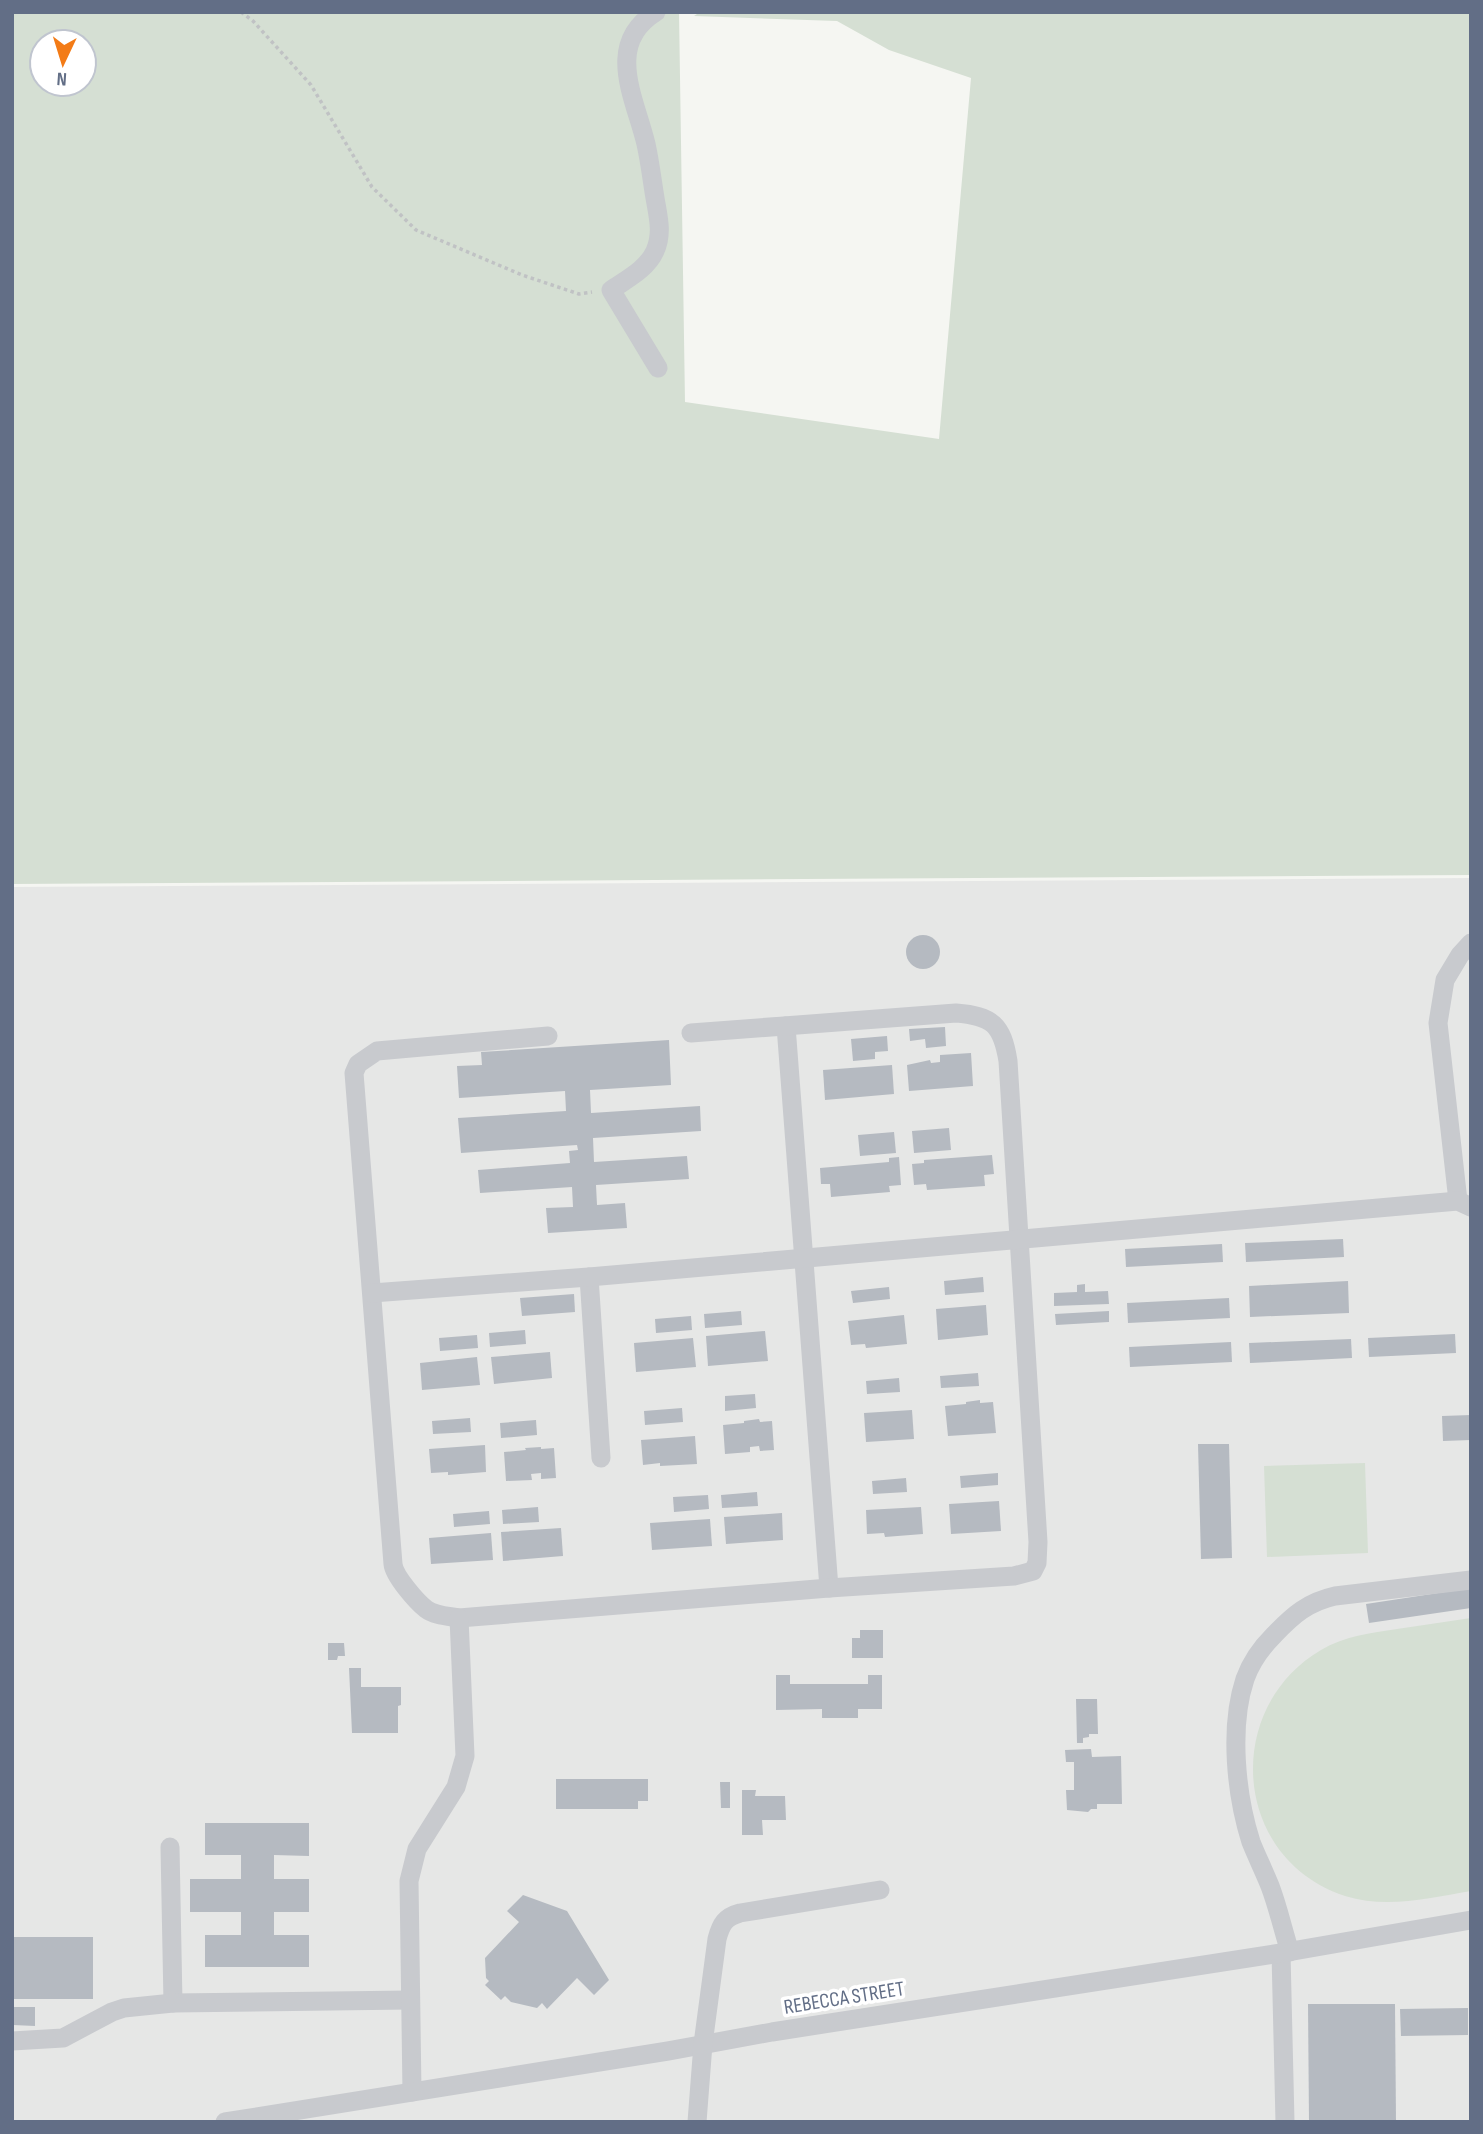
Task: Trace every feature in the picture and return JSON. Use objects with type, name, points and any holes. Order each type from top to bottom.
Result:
[{"type":"street","points":[[656,12],[643,20],[631,36],[626,53],[626,67],[647,146],[659,220],[659,240],[656,250],[646,264],[611,290],[658,368]]},
{"type":"street","points":[[372,1293],[1464,1204],[1438,1023],[1445,980],[1460,955],[1471,943]]},
{"type":"street","points":[[548,1036],[377,1051],[358,1064],[354,1073],[393,1570],[427,1610],[459,1618],[1028,1573],[1036,1567],[1038,1542],[1008,1060],[1006,1046],[995,1025],[978,1015],[956,1013],[691,1033]]},
{"type":"street","points":[[786,1026],[806,1258],[829,1588]]},
{"type":"street","points":[[589,1277],[601,1458]]},
{"type":"street","points":[[1285,2122],[1286,1953],[1270,1888],[1252,1842],[1244,1812],[1238,1773],[1238,1716],[1245,1678],[1260,1648],[1288,1621],[1317,1600],[1471,1580]]},
{"type":"street","points":[[412,2092],[408,1900],[417,1849],[456,1787],[465,1756],[459,1618]]},
{"type":"street","points":[[170,1847],[173,2003]]},
{"type":"street","points":[[697,2122],[703,2044],[716,1939],[720,1926],[729,1916],[880,1890]]},
{"type":"street","name":"REBECCA STREET","points":[[225,2122],[1286,1953],[1471,1920]]},
{"type":"street","points":[[12,2041],[63,2038],[124,2008],[173,2003],[410,2000]]},
{"type":"path","points":[[241,12],[253,21],[311,85],[372,187],[416,230],[522,275],[579,294],[611,290]]},
{"type":"shaded area","points":[[12,12],[679,12],[685,402],[939,439],[971,78],[889,50],[837,21],[694,16],[700,12],[1471,12],[1471,875],[12,884]]},
{"type":"shaded area","points":[[1471,878],[1471,2122],[12,2122],[12,887]]},
{"type":"shaded area","points":[[1365,1463],[1368,1553],[1267,1557],[1264,1466]]},
{"type":"shaded area","points":[[1471,1618],[1471,1891],[1408,1901],[1377,1902],[1345,1896],[1307,1877],[1280,1850],[1262,1817],[1254,1781],[1255,1744],[1267,1708],[1289,1676],[1330,1645],[1368,1634]]},
{"type":"building","points":[[923,935],[935,940],[940,952],[935,964],[923,969],[911,964],[906,952],[911,940]]},
{"type":"building","points":[[945,1027],[946,1046],[926,1048],[925,1039],[910,1041],[909,1029]]},
{"type":"building","points":[[887,1036],[888,1051],[875,1052],[875,1059],[853,1061],[851,1039]]},
{"type":"building","points":[[669,1040],[671,1085],[590,1090],[591,1113],[700,1106],[701,1131],[593,1138],[594,1162],[687,1156],[689,1179],[596,1185],[597,1205],[625,1203],[627,1228],[548,1233],[546,1208],[573,1207],[572,1187],[480,1193],[478,1170],[570,1163],[569,1151],[578,1150],[577,1145],[461,1153],[458,1118],[566,1111],[565,1091],[459,1098],[457,1066],[482,1065],[481,1052]]},
{"type":"building","points":[[971,1053],[973,1086],[909,1091],[907,1065],[930,1060],[931,1063],[940,1062],[940,1055]]},
{"type":"building","points":[[892,1065],[894,1094],[825,1100],[823,1070]]},
{"type":"building","points":[[949,1128],[951,1150],[914,1153],[912,1131]]},
{"type":"building","points":[[894,1132],[896,1153],[860,1156],[858,1135]]},
{"type":"building","points":[[992,1155],[994,1174],[984,1175],[985,1186],[927,1190],[926,1184],[914,1185],[912,1164],[924,1163],[924,1160]]},
{"type":"building","points":[[899,1157],[901,1185],[889,1186],[890,1192],[831,1197],[830,1184],[821,1184],[820,1168],[889,1162],[889,1158]]},
{"type":"building","points":[[1343,1239],[1344,1257],[1246,1262],[1245,1243]]},
{"type":"building","points":[[1222,1244],[1223,1262],[1126,1267],[1125,1249]]},
{"type":"building","points":[[983,1277],[984,1292],[945,1295],[944,1281]]},
{"type":"building","points":[[1348,1281],[1349,1313],[1250,1317],[1249,1286]]},
{"type":"building","points":[[1085,1284],[1085,1292],[1108,1291],[1109,1304],[1054,1306],[1054,1293],[1077,1292],[1077,1285]]},
{"type":"building","points":[[889,1287],[890,1299],[853,1303],[851,1291]]},
{"type":"building","points":[[574,1294],[575,1312],[522,1316],[520,1298]]},
{"type":"building","points":[[1229,1298],[1230,1318],[1128,1323],[1127,1303]]},
{"type":"building","points":[[986,1305],[988,1335],[938,1340],[936,1309]]},
{"type":"building","points":[[741,1311],[742,1325],[705,1328],[704,1314]]},
{"type":"building","points":[[1109,1311],[1109,1322],[1056,1325],[1055,1314]]},
{"type":"building","points":[[904,1315],[907,1344],[866,1348],[865,1344],[851,1345],[848,1321]]},
{"type":"building","points":[[691,1316],[692,1330],[656,1333],[655,1319]]},
{"type":"building","points":[[525,1330],[526,1344],[490,1347],[489,1333]]},
{"type":"building","points":[[765,1331],[768,1361],[708,1366],[706,1336]]},
{"type":"building","points":[[1455,1334],[1456,1353],[1369,1357],[1368,1338]]},
{"type":"building","points":[[477,1335],[478,1348],[440,1351],[439,1338]]},
{"type":"building","points":[[693,1338],[696,1367],[636,1372],[634,1343]]},
{"type":"building","points":[[1351,1339],[1352,1358],[1250,1363],[1249,1343]]},
{"type":"building","points":[[1231,1342],[1232,1362],[1130,1367],[1129,1347]]},
{"type":"building","points":[[550,1352],[552,1378],[494,1384],[491,1357]]},
{"type":"building","points":[[477,1357],[480,1385],[422,1390],[420,1363]]},
{"type":"building","points":[[978,1373],[979,1386],[941,1388],[940,1376]]},
{"type":"building","points":[[899,1378],[900,1392],[867,1394],[866,1381]]},
{"type":"building","points":[[755,1394],[756,1408],[725,1411],[725,1396]]},
{"type":"building","points":[[980,1400],[980,1403],[993,1402],[996,1433],[948,1436],[945,1406]]},
{"type":"building","points":[[682,1408],[683,1422],[645,1425],[644,1411]]},
{"type":"building","points":[[912,1410],[914,1439],[866,1442],[864,1413]]},
{"type":"building","points":[[1471,1415],[1471,1440],[1443,1441],[1442,1416]]},
{"type":"building","points":[[470,1418],[471,1432],[433,1434],[432,1421]]},
{"type":"building","points":[[759,1419],[760,1422],[772,1421],[774,1450],[760,1451],[759,1446],[750,1447],[750,1452],[725,1454],[723,1425]]},
{"type":"building","points":[[536,1420],[537,1435],[501,1438],[500,1423]]},
{"type":"building","points":[[695,1436],[697,1464],[643,1465],[641,1440]]},
{"type":"building","points":[[1198,1444],[1229,1444],[1232,1558],[1201,1559]]},
{"type":"building","points":[[485,1445],[486,1472],[448,1475],[448,1472],[431,1473],[429,1449]]},
{"type":"building","points":[[554,1448],[556,1478],[541,1479],[541,1473],[531,1474],[532,1480],[506,1481],[504,1452]]},
{"type":"building","points":[[998,1473],[998,1485],[961,1488],[960,1476]]},
{"type":"building","points":[[906,1478],[907,1492],[873,1494],[872,1481]]},
{"type":"building","points":[[757,1492],[758,1506],[722,1508],[721,1495]]},
{"type":"building","points":[[708,1495],[709,1509],[674,1512],[673,1497]]},
{"type":"building","points":[[999,1501],[1001,1531],[951,1534],[949,1504]]},
{"type":"building","points":[[538,1507],[539,1522],[503,1524],[502,1510]]},
{"type":"building","points":[[921,1507],[923,1534],[885,1537],[884,1533],[867,1534],[866,1510]]},
{"type":"building","points":[[489,1511],[490,1524],[454,1527],[453,1514]]},
{"type":"building","points":[[782,1513],[783,1540],[726,1544],[724,1517]]},
{"type":"building","points":[[710,1519],[712,1546],[652,1550],[650,1523]]},
{"type":"building","points":[[561,1528],[563,1556],[503,1561],[501,1532]]},
{"type":"building","points":[[491,1533],[493,1560],[431,1564],[429,1538]]},
{"type":"building","points":[[1471,1588],[1471,1608],[1369,1623],[1366,1604]]},
{"type":"building","points":[[860,1630],[883,1630],[883,1658],[852,1658],[852,1638],[860,1638]]},
{"type":"building","points":[[328,1643],[344,1643],[345,1656],[328,1660]]},
{"type":"building","points":[[349,1668],[361,1668],[361,1687],[401,1687],[398,1733],[352,1733]]},
{"type":"building","points":[[776,1675],[790,1675],[790,1684],[868,1684],[868,1675],[882,1675],[882,1709],[858,1709],[858,1718],[822,1718],[822,1709],[776,1710]]},
{"type":"building","points":[[1076,1699],[1097,1699],[1098,1734],[1089,1734],[1089,1737],[1083,1738],[1083,1743],[1077,1743]]},
{"type":"building","points":[[1091,1749],[1092,1757],[1121,1756],[1122,1804],[1097,1804],[1097,1809],[1088,1812],[1067,1810],[1066,1790],[1074,1790],[1074,1762],[1066,1762],[1065,1750]]},
{"type":"building","points":[[556,1779],[648,1779],[648,1801],[638,1801],[638,1809],[556,1809]]},
{"type":"building","points":[[720,1782],[730,1782],[730,1808],[721,1808]]},
{"type":"building","points":[[742,1790],[756,1790],[755,1796],[785,1796],[786,1820],[762,1820],[763,1835],[742,1835]]},
{"type":"building","points":[[205,1823],[309,1823],[309,1856],[274,1855],[274,1879],[309,1879],[309,1912],[274,1912],[274,1935],[309,1935],[309,1967],[205,1967],[205,1935],[241,1935],[241,1912],[190,1912],[190,1879],[241,1879],[241,1855],[205,1855]]},
{"type":"building","points":[[523,1895],[567,1911],[609,1980],[594,1995],[577,1978],[547,2009],[542,2003],[537,2008],[511,2002],[505,1996],[501,2000],[485,1985],[489,1981],[486,1978],[485,1958],[519,1922],[507,1911]]},
{"type":"building","points":[[12,1937],[93,1937],[93,1999],[13,1999]]},
{"type":"building","points":[[1308,2004],[1395,2004],[1396,2122],[1309,2122]]},
{"type":"building","points":[[12,2007],[35,2007],[35,2026],[13,2025]]},
{"type":"building","points":[[1468,2008],[1468,2035],[1401,2036],[1400,2009]]}]
